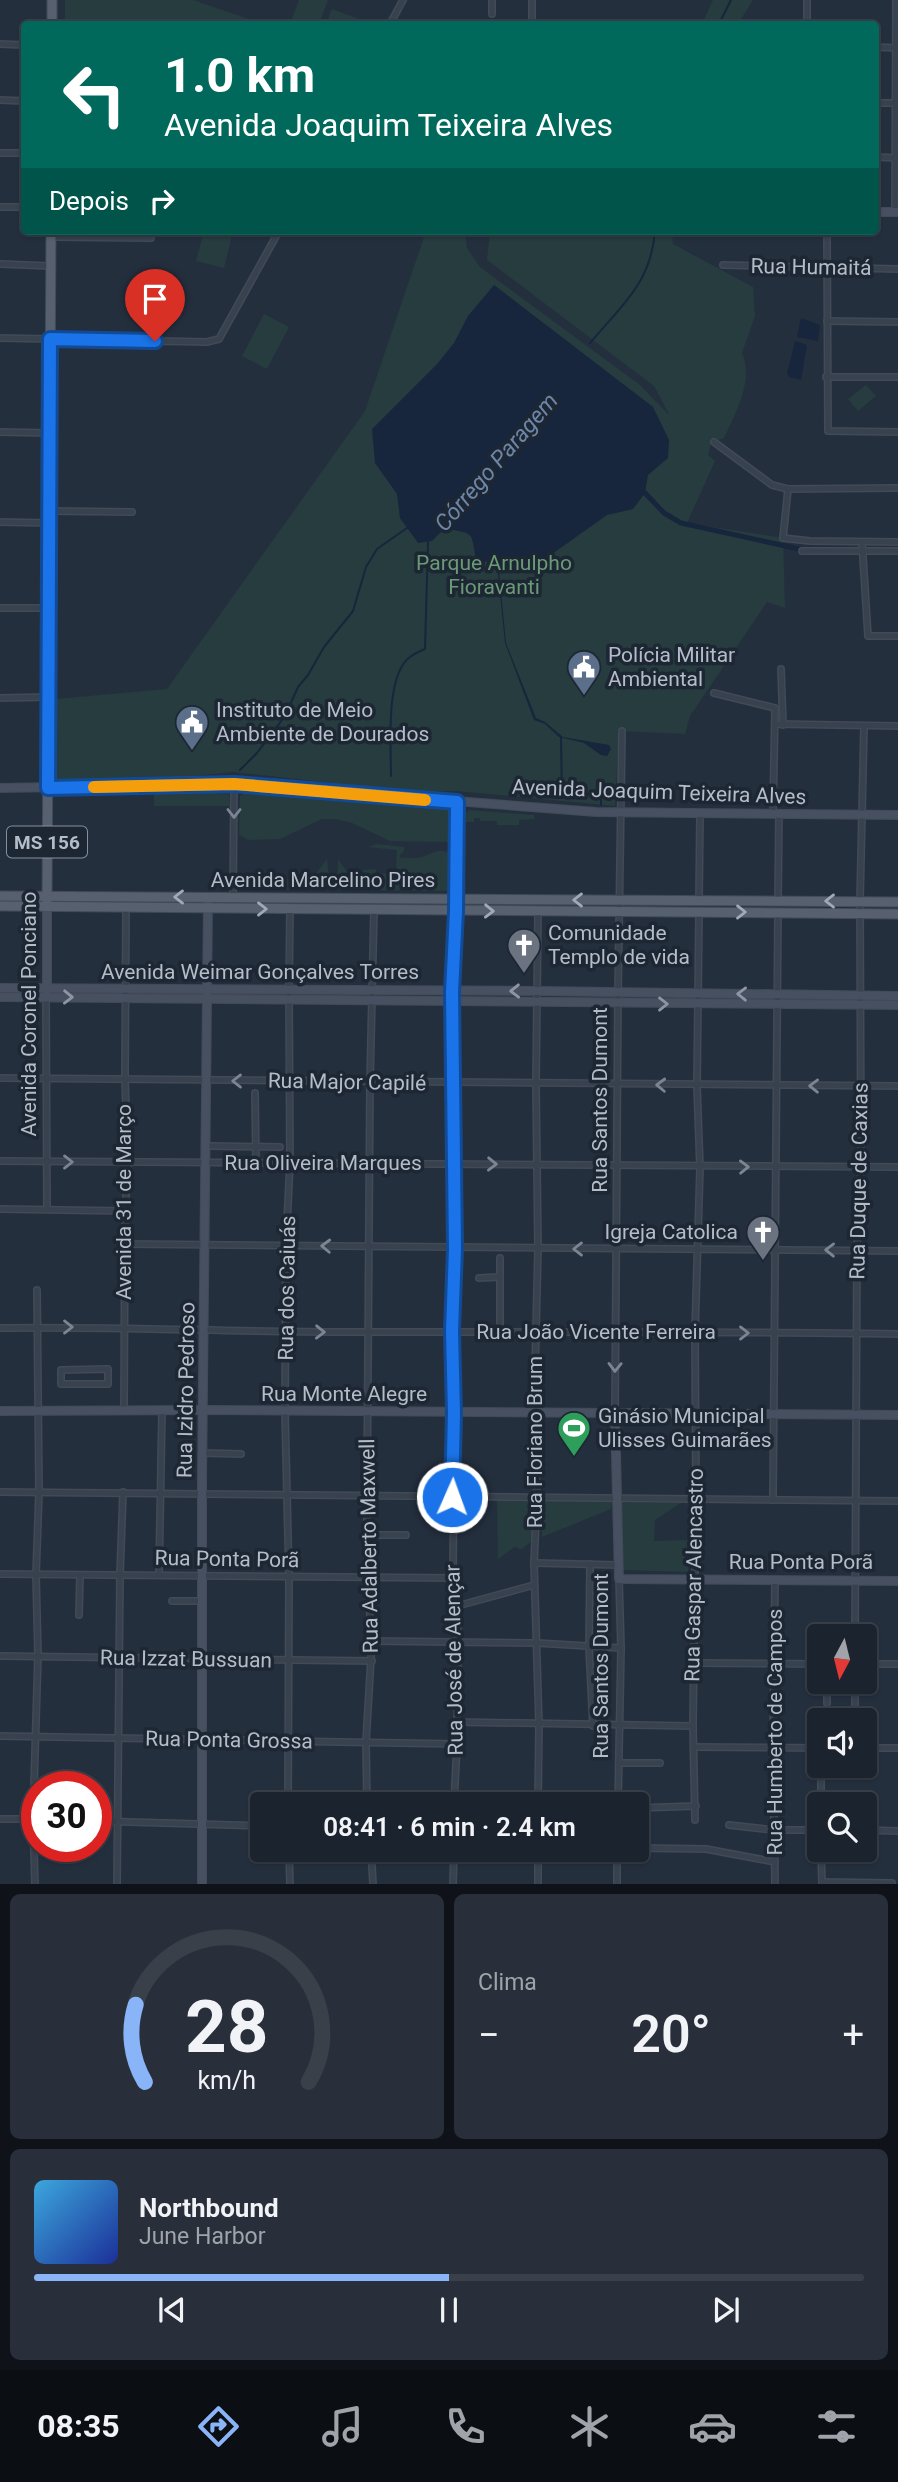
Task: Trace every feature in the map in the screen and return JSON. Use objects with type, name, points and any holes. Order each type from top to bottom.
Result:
[{"type":"main road","points":[[52,0],[52,21]]},
{"type":"main road","name":"Avenida Coronel Ponciano","points":[[47,907],[51,235]]},
{"type":"main road","name":"Avenida Marcelino Pires","points":[[0,896],[47,896],[208,908],[898,914]]},
{"type":"main road","name":"Avenida Marcelino Pires","points":[[0,906],[47,907],[208,897],[898,902]]},
{"type":"main road","points":[[374,898],[374,909]]},
{"type":"main road","points":[[699,900],[699,912]]},
{"type":"main road","points":[[778,901],[778,912]]},
{"type":"street","points":[[392,21],[403,0]]},
{"type":"street","points":[[492,0],[492,15]]},
{"type":"street","points":[[531,0],[532,21]]},
{"type":"street","points":[[807,0],[807,21]]},
{"type":"street","points":[[896,0],[896,212]]},
{"type":"street","points":[[0,44],[21,45]]},
{"type":"street","points":[[879,47],[897,48]]},
{"type":"street","points":[[0,100],[21,101]]},
{"type":"street","points":[[879,103],[897,103]]},
{"type":"street","points":[[0,153],[21,153]]},
{"type":"street","points":[[0,207],[21,208]]},
{"type":"street","points":[[71,235],[151,239]]},
{"type":"street","points":[[0,338],[207,342],[219,339],[277,235]]},
{"type":"street","points":[[827,235],[828,431],[898,432]]},
{"type":"street","points":[[0,264],[50,266]]},
{"type":"street","name":"Rua Humaitá","points":[[723,265],[898,269]]},
{"type":"street","points":[[827,321],[898,322]]},
{"type":"street","points":[[826,377],[898,377]]},
{"type":"street","points":[[0,432],[50,433]]},
{"type":"street","points":[[714,442],[772,485],[788,489],[898,488]]},
{"type":"street","points":[[788,489],[783,538],[898,542]]},
{"type":"street","points":[[49,511],[132,513]]},
{"type":"street","points":[[0,522],[49,523]]},
{"type":"street","points":[[810,541],[817,551]]},
{"type":"street","points":[[862,542],[868,636],[898,636]]},
{"type":"street","points":[[802,551],[898,551]]},
{"type":"street","points":[[0,608],[49,608]]},
{"type":"street","points":[[781,668],[783,724]]},
{"type":"street","points":[[714,693],[775,708],[778,901]]},
{"type":"street","points":[[0,698],[48,697]]},
{"type":"street","points":[[775,724],[898,726]]},
{"type":"street","name":"Rua Duque de Caxias","points":[[855,1624],[863,726]]},
{"type":"street","name":"Rua Santos Dumont","points":[[618,1792],[621,1648],[615,1413],[622,731]]},
{"type":"street","points":[[233,898],[234,784]]},
{"type":"street","name":"Avenida Joaquim Teixeira Alves","points":[[0,788],[234,784],[622,813],[898,815]]},
{"type":"street","name":"Rua José de Alençar","points":[[455,1792],[458,1642],[453,1578],[452,1497],[455,1249],[452,996],[457,802]]},
{"type":"street","points":[[699,814],[699,900]]},
{"type":"street","name":"Rua Izidro Pedroso","points":[[202,1884],[202,1494],[208,897]]},
{"type":"street","name":"Rua dos Caiuás","points":[[288,1792],[289,1577],[285,1412],[291,897]]},
{"type":"street","name":"Avenida 31 de Março","points":[[124,1410],[123,1327],[128,1162],[125,1079],[126,902]]},
{"type":"street","name":"Avenida Coronel Ponciano","points":[[47,907],[47,1209]]},
{"type":"street","name":"Rua Adalberto Maxwell","points":[[367,1792],[366,1742],[372,1661],[367,1577],[367,1412],[374,909]]},
{"type":"street","name":"Rua Floriano Brum","points":[[538,912],[538,1249],[534,1414],[537,1497],[534,1585],[539,1725],[538,1792]]},
{"type":"street","name":"Rua Gaspar Alencastro","points":[[695,1819],[693,1663],[699,912]]},
{"type":"street","points":[[773,1500],[778,912]]},
{"type":"street","name":"Avenida Weimar Gonçalves Torres","points":[[0,988],[47,987],[126,994]]},
{"type":"street","name":"Avenida Weimar Gonçalves Torres","points":[[452,996],[538,991],[698,993],[898,1005]]},
{"type":"street","name":"Avenida Weimar Gonçalves Torres","points":[[0,998],[126,994],[289,994],[452,996],[618,1004],[698,1004],[777,999]]},
{"type":"street","name":"Avenida Weimar Gonçalves Torres","points":[[860,1001],[898,996]]},
{"type":"street","name":"Rua Major Capilé","points":[[0,1078],[898,1086]]},
{"type":"street","points":[[255,1093],[256,1163]]},
{"type":"street","points":[[211,1146],[279,1147]]},
{"type":"street","name":"Rua Oliveira Marques","points":[[0,1161],[453,1163],[699,1168],[898,1167]]},
{"type":"street","points":[[0,1209],[125,1211]]},
{"type":"street","points":[[125,1244],[898,1251]]},
{"type":"street","points":[[499,1258],[500,1332]]},
{"type":"street","points":[[479,1278],[500,1277]]},
{"type":"street","points":[[35,1771],[39,1492],[37,1290]]},
{"type":"street","name":"Rua João Vicente Ferreira","points":[[0,1328],[898,1334]]},
{"type":"street","points":[[61,1370],[108,1370],[108,1377],[108,1384],[61,1384],[61,1370]]},
{"type":"street","points":[[108,1377],[125,1376]]},
{"type":"street","points":[[159,1575],[162,1410]]},
{"type":"street","name":"Rua Monte Alegre","points":[[0,1411],[898,1415]]},
{"type":"street","points":[[203,1453],[241,1454]]},
{"type":"street","points":[[0,1492],[898,1501]]},
{"type":"street","points":[[117,1884],[123,1492]]},
{"type":"street","points":[[368,1535],[406,1535]]},
{"type":"street","points":[[534,1563],[619,1565]]},
{"type":"street","points":[[590,1564],[589,1647],[593,1726]]},
{"type":"street","name":"Rua Ponta Porã","points":[[0,1574],[453,1578]]},
{"type":"street","points":[[79,1576],[79,1615]]},
{"type":"street","name":"Rua Ponta Porã","points":[[619,1579],[898,1581]]},
{"type":"street","name":"Rua Humberto de Campos","points":[[775,1580],[775,1884]]},
{"type":"street","points":[[457,1606],[534,1585]]},
{"type":"street","points":[[172,1601],[202,1601]]},
{"type":"street","points":[[372,1642],[537,1643],[621,1648]]},
{"type":"street","name":"Rua Izzat Bussuan","points":[[0,1656],[372,1661]]},
{"type":"street","points":[[693,1663],[807,1664]]},
{"type":"street","points":[[877,1664],[898,1664]]},
{"type":"street","points":[[827,1694],[827,1703]]},
{"type":"street","points":[[457,1722],[693,1726]]},
{"type":"street","name":"Rua Ponta Grossa","points":[[0,1736],[457,1744]]},
{"type":"street","points":[[694,1747],[807,1748]]},
{"type":"street","points":[[877,1748],[898,1748]]},
{"type":"street","points":[[619,1763],[660,1763]]},
{"type":"street","points":[[649,1808],[696,1807]]},
{"type":"street","points":[[0,1819],[21,1819]]},
{"type":"street","points":[[112,1822],[250,1826]]},
{"type":"street","points":[[729,1825],[774,1830],[807,1830]]},
{"type":"street","points":[[877,1830],[898,1831]]},
{"type":"street","points":[[649,1848],[706,1849],[775,1862]]},
{"type":"street","points":[[35,1862],[35,1884]]},
{"type":"street","points":[[289,1862],[290,1884]]},
{"type":"street","points":[[372,1862],[373,1884]]},
{"type":"street","points":[[453,1884],[454,1862]]},
{"type":"street","points":[[538,1862],[538,1884]]},
{"type":"street","points":[[617,1862],[617,1884]]},
{"type":"street","points":[[821,1862],[822,1883],[892,1884]]},
{"type":"green space","points":[[65,0],[193,0],[254,21],[65,21]]},
{"type":"green space","points":[[299,0],[328,0],[320,21],[291,21]]},
{"type":"green space","points":[[713,0],[753,0],[740,21],[703,21]]},
{"type":"green space","points":[[332,9],[365,21],[327,21]]},
{"type":"green space","points":[[203,235],[232,235],[224,268],[196,261]]},
{"type":"green space","name":"Parque Arnulpho Fioravanti","points":[[425,235],[465,235],[467,248],[480,267],[640,385],[670,416],[654,386],[487,260],[490,235],[672,235],[673,244],[753,287],[755,316],[742,353],[746,374],[742,396],[724,438],[711,443],[708,455],[715,461],[687,523],[783,538],[785,608],[767,602],[690,716],[685,734],[619,731],[615,806],[457,791],[414,792],[233,772],[178,778],[67,782],[56,780],[56,699],[167,689],[365,411]]},
{"type":"green space","points":[[264,314],[289,327],[267,369],[242,356]]},
{"type":"green space","points":[[866,385],[876,396],[858,411],[848,399]]},
{"type":"green space","points":[[247,790],[447,805],[453,812],[453,838],[448,842],[390,841],[352,823],[322,819],[280,839],[248,840],[239,835],[240,796]]},
{"type":"green space","points":[[154,793],[229,794],[230,816],[229,806],[154,806]]},
{"type":"green space","points":[[469,810],[534,815],[535,819],[519,820],[519,825],[497,825],[497,821],[480,821],[480,818],[474,818],[474,822],[464,822],[465,813]]},
{"type":"green space","points":[[376,844],[404,847],[399,856],[401,858],[419,858],[437,851],[454,856],[453,891],[373,890],[364,882],[363,870],[376,869],[376,873],[396,874],[397,850],[368,847]]},
{"type":"green space","points":[[327,859],[330,885],[327,888],[314,889],[315,875]]},
{"type":"green space","points":[[338,859],[350,876],[351,889],[338,889],[334,885],[334,873],[338,873]]},
{"type":"green space","points":[[240,878],[298,879],[300,884],[295,890],[241,889]]},
{"type":"green space","points":[[497,1500],[532,1501],[532,1541],[522,1549],[516,1546],[498,1559]]},
{"type":"green space","points":[[541,1501],[612,1501],[611,1509],[542,1537]]},
{"type":"green space","points":[[621,1502],[681,1503],[655,1520],[654,1541],[689,1540],[688,1572],[622,1570]]},
{"type":"water","points":[[494,285],[653,407],[669,440],[668,458],[648,475],[645,493],[633,509],[607,515],[531,566],[498,561],[496,568],[499,572],[506,643],[536,718],[545,722],[563,737],[609,745],[611,749],[607,756],[584,743],[559,737],[545,724],[534,720],[505,643],[498,574],[495,568],[494,560],[480,563],[476,560],[470,535],[445,528],[432,541],[418,543],[400,518],[397,494],[375,463],[372,429],[438,363],[454,343],[468,316]]},
{"type":"water","points":[[801,318],[820,325],[818,341],[797,337]]},
{"type":"water","points":[[795,341],[807,345],[801,380],[789,377],[787,373]]},
{"type":"waterway","name":"Córrego Paragem","points":[[720,21],[731,0]]},
{"type":"waterway","name":"Córrego Paragem","points":[[590,343],[624,305],[641,279],[648,265],[654,235]]},
{"type":"waterway","points":[[645,493],[664,513],[681,523],[799,549]]},
{"type":"waterway","points":[[240,770],[257,753],[285,716],[298,687],[324,647],[353,611],[366,567],[377,549],[407,528]]},
{"type":"waterway","name":"Córrego Paragem","points":[[391,776],[390,730],[396,679],[410,657],[425,649],[428,542]]},
{"type":"waterway","points":[[561,737],[562,795],[571,798],[597,792],[601,805]]},
{"type":"slow traffic","points":[[94,787],[234,784],[425,800]]},
{"type":"place","name":"Polícia Militar Ambiental","points":[[584,697]]},
{"type":"place","name":"Instituto de Meio Ambiente de Dourados","points":[[192,752]]},
{"type":"place","name":"Comunidade Templo de vida","points":[[524,975]]},
{"type":"place","name":"Igreja Catolica","points":[[763,1262]]},
{"type":"place","name":"Ginásio Municipal Ulisses Guimarães","points":[[574,1458]]},
{"type":"route","points":[[155,341],[50,339],[48,788],[234,784],[457,802],[452,992],[455,1249],[452,1497]]}]
